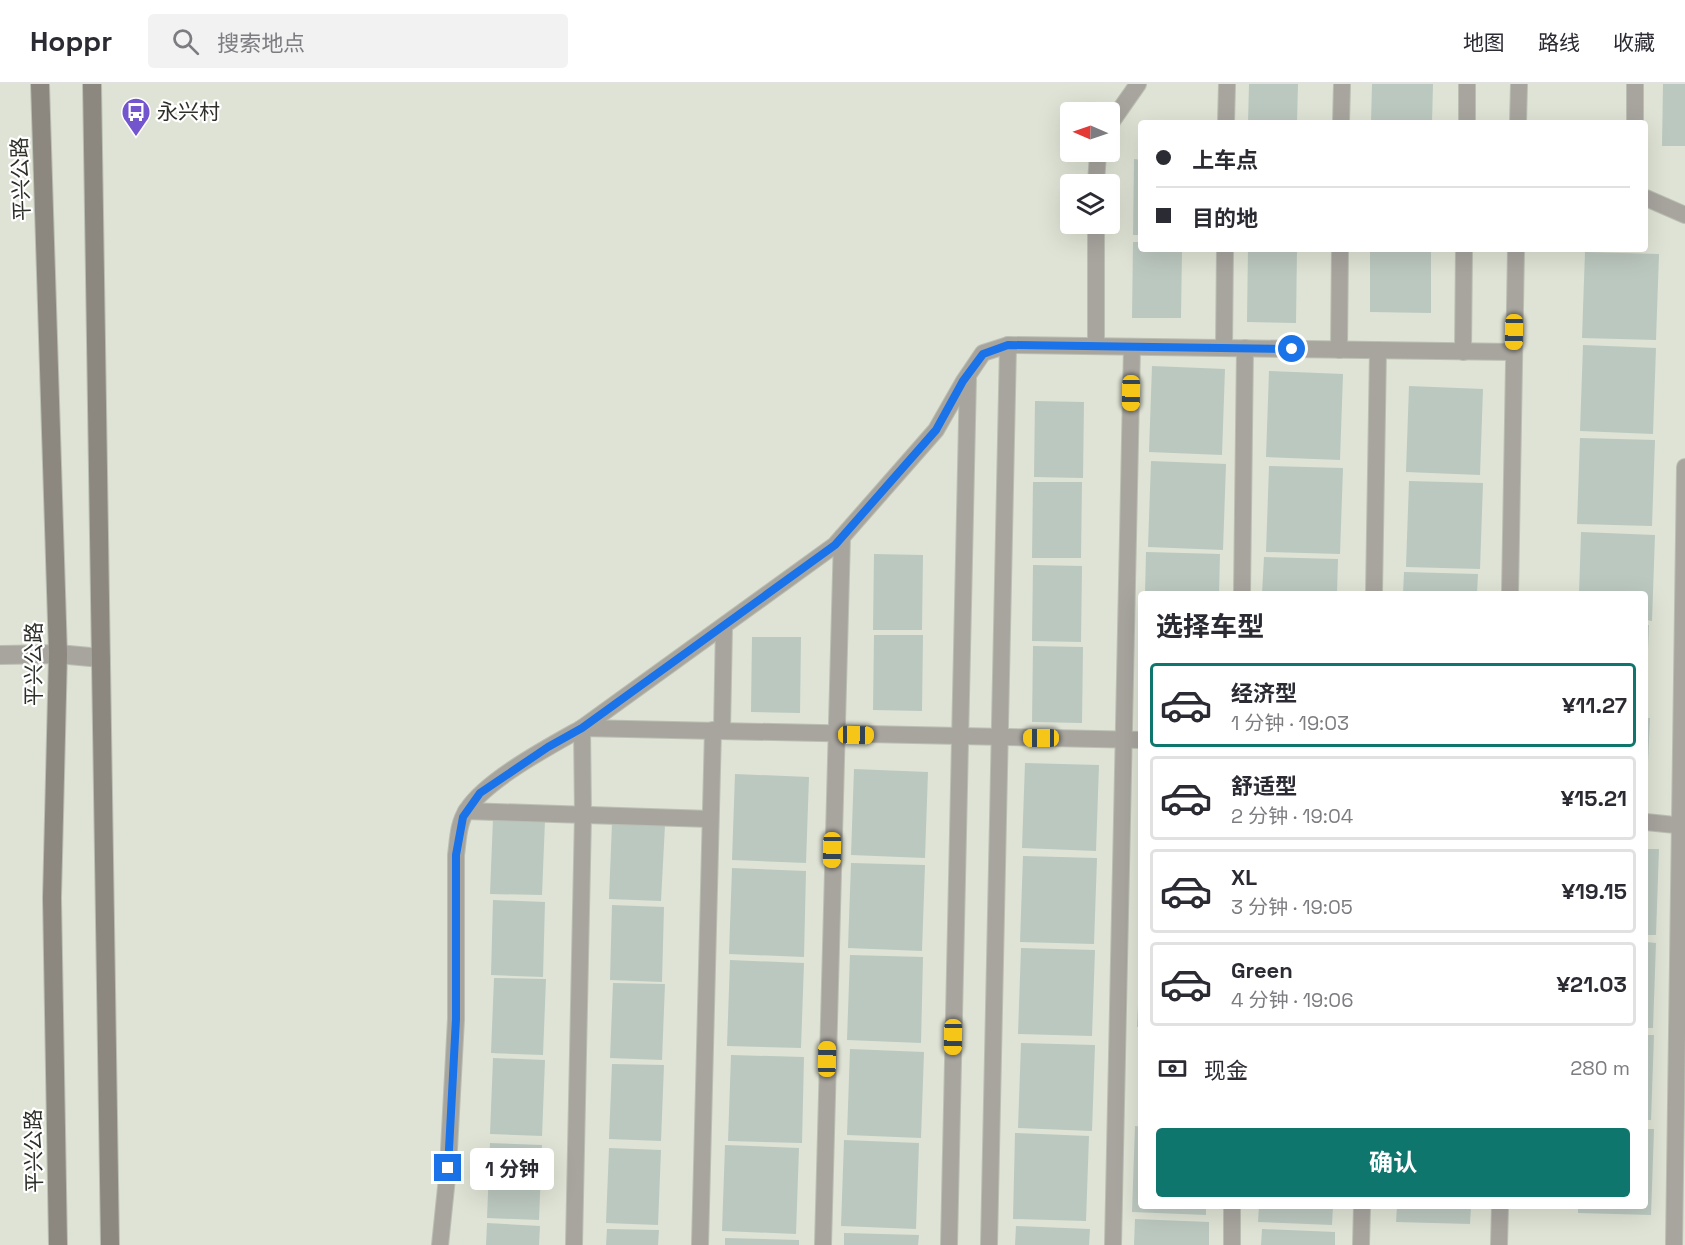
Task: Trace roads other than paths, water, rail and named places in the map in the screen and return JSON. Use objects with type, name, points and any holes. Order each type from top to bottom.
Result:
[{"type":"main road","name":"平兴公路","points":[[40,84],[58,654],[52,898],[58,1245]]},
{"type":"main road","points":[[92,84],[110,1245]]},
{"type":"street","points":[[0,654],[58,654],[101,658]]},
{"type":"lane","points":[[1120,110],[1138,84]]},
{"type":"lane","points":[[1226,120],[1227,84]]},
{"type":"lane","points":[[1341,120],[1342,84]]},
{"type":"lane","points":[[1467,84],[1467,120]]},
{"type":"lane","points":[[1518,120],[1519,84]]},
{"type":"lane","points":[[1635,84],[1635,120]]},
{"type":"lane","points":[[1648,199],[1685,215]]},
{"type":"lane","points":[[1096,234],[1096,346]]},
{"type":"lane","points":[[1224,348],[1225,252]]},
{"type":"lane","points":[[1339,350],[1340,252]]},
{"type":"lane","points":[[1463,351],[1464,252]]},
{"type":"lane","points":[[1510,591],[1516,252]]},
{"type":"lane","points":[[989,1245],[1008,345]]},
{"type":"lane","points":[[440,1245],[448,1168],[456,1019],[456,855],[459,833],[466,811],[480,793],[548,747],[582,728],[835,545],[936,430],[983,354],[1008,345],[1514,352]]},
{"type":"lane","points":[[1113,1245],[1132,346]]},
{"type":"lane","points":[[1242,591],[1245,348]]},
{"type":"lane","points":[[1374,591],[1378,350]]},
{"type":"lane","points":[[948,1245],[968,375]]},
{"type":"lane","points":[[1674,1245],[1683,826],[1685,467]]},
{"type":"lane","points":[[823,1245],[842,537]]},
{"type":"lane","points":[[700,1245],[710,819],[724,626]]},
{"type":"lane","points":[[582,728],[1138,740]]},
{"type":"lane","points":[[574,1245],[583,814],[582,728]]},
{"type":"lane","points":[[466,811],[710,819]]},
{"type":"lane","points":[[1648,822],[1683,826]]},
{"type":"lane","points":[[1232,1209],[1232,1245]]},
{"type":"lane","points":[[1361,1245],[1362,1209]]},
{"type":"lane","points":[[1499,1245],[1500,1209]]},
{"type":"place","name":"永兴村","points":[[136,138]]}]
